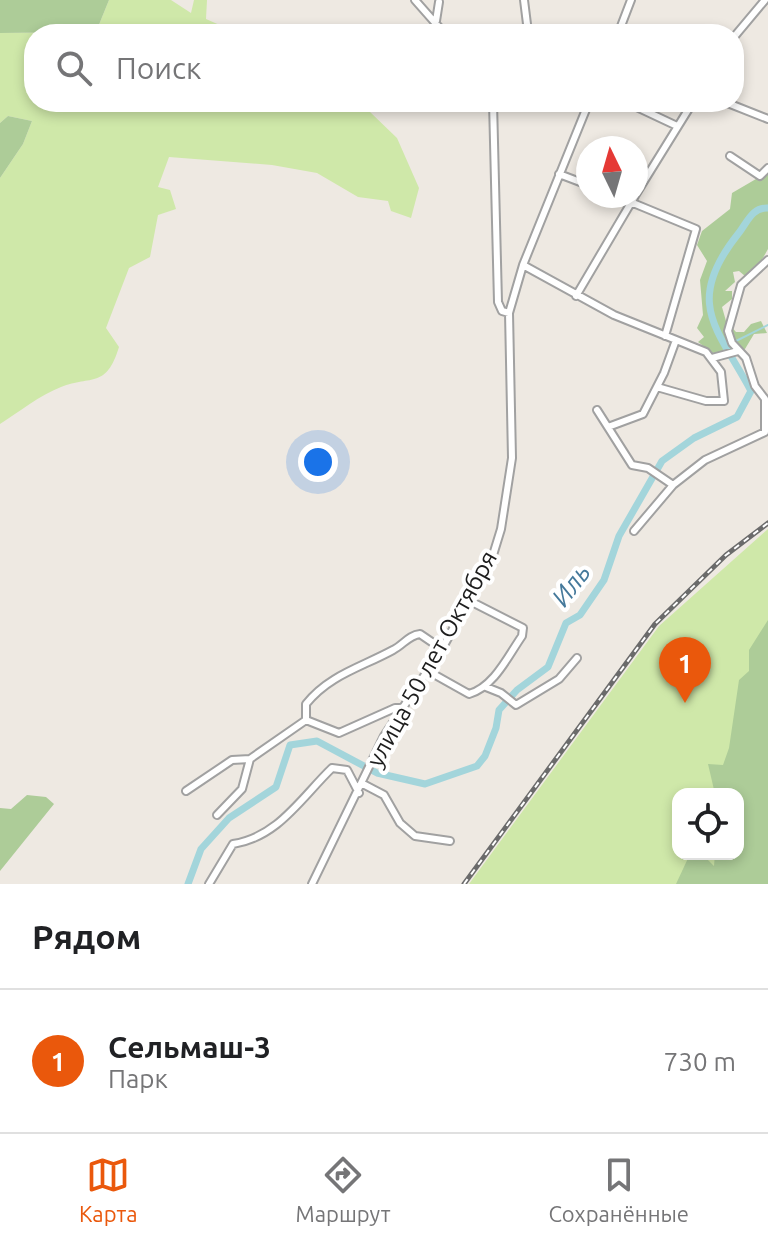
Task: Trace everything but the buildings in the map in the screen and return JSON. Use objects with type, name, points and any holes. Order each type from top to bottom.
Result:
[{"type":"street","points":[[415,0],[438,24]]},
{"type":"street","points":[[524,0],[527,24]]},
{"type":"street","points":[[622,24],[631,0]]},
{"type":"street","points":[[744,25],[766,0]]},
{"type":"street","points":[[426,9],[436,1]]},
{"type":"street","points":[[436,1],[436,21]]},
{"type":"street","points":[[744,110],[768,119]]},
{"type":"street","points":[[493,112],[498,302],[500,309],[509,313]]},
{"type":"street","name":"улица 50 лет Октября","points":[[312,884],[379,749],[470,601],[501,529],[512,458],[509,313],[523,265],[585,112]]},
{"type":"street","points":[[647,112],[677,126]]},
{"type":"street","points":[[648,174],[686,112]]},
{"type":"street","points":[[730,156],[760,176],[768,168]]},
{"type":"street","points":[[559,174],[576,180]]},
{"type":"street","points":[[648,204],[693,225],[696,234],[665,336]]},
{"type":"street","points":[[576,296],[628,208]]},
{"type":"street","points":[[731,353],[728,331],[741,285],[768,260]]},
{"type":"street","points":[[523,265],[576,296],[665,336],[697,346],[712,358],[721,372],[724,401],[706,401],[657,387]]},
{"type":"street","points":[[608,427],[643,414],[676,340]]},
{"type":"street","points":[[634,531],[673,485],[725,448],[761,436],[767,415],[766,399],[755,386],[746,358],[731,353],[712,358]]},
{"type":"street","points":[[597,410],[632,465],[648,468],[673,485]]},
{"type":"street","points":[[428,671],[469,694],[486,687],[524,631],[470,601]]},
{"type":"street","points":[[306,720],[306,704],[332,679],[392,651],[412,636],[420,634],[442,649]]},
{"type":"street","points":[[486,687],[501,693],[516,705],[559,679],[577,658]]},
{"type":"street","points":[[306,720],[339,733],[395,708],[402,708]]},
{"type":"street","points":[[186,791],[232,760],[250,759],[306,720]]},
{"type":"street","points":[[217,815],[242,789],[250,759]]},
{"type":"street","points":[[209,884],[233,844],[244,844],[279,823],[301,805],[332,768],[347,770],[359,793]]},
{"type":"street","points":[[364,782],[384,795],[400,823],[415,836],[450,841]]},
{"type":"green space","points":[[0,0],[109,0],[99,24],[24,24],[24,33],[0,33]]},
{"type":"green space","points":[[109,0],[171,0],[191,13],[194,0],[207,0],[206,19],[217,24],[99,24]]},
{"type":"green space","points":[[0,33],[24,33],[24,112],[370,112],[397,138],[419,188],[411,218],[391,211],[388,201],[358,197],[317,173],[272,165],[169,157],[158,187],[170,190],[176,209],[158,215],[150,257],[129,268],[106,328],[119,347],[109,369],[97,378],[53,390],[0,424],[0,178],[23,144],[32,121],[8,116],[0,123]]},
{"type":"green space","points":[[8,116],[32,121],[23,144],[0,178],[0,123]]},
{"type":"green space","points":[[768,165],[768,249],[759,265],[745,276],[739,271],[733,272],[735,282],[725,291],[732,291],[732,299],[722,307],[726,321],[736,332],[744,332],[751,324],[761,321],[767,333],[754,334],[745,349],[716,355],[698,342],[704,337],[697,328],[703,315],[700,280],[707,261],[697,245],[702,231],[730,209],[732,193],[756,179]]},
{"type":"green space","points":[[768,529],[768,884],[469,884],[659,626]]},
{"type":"green space","points":[[768,620],[768,884],[676,884],[687,860],[708,860],[714,866],[714,860],[744,860],[744,788],[714,788],[708,764],[723,765],[729,748],[739,680],[749,671],[749,650]]},
{"type":"green space","points":[[27,795],[46,797],[54,804],[0,871],[0,808],[11,809]]},
{"type":"waterway","name":"Иль","points":[[188,884],[201,849],[229,818],[276,787],[290,745],[317,741],[377,773],[425,784],[477,766],[485,756],[499,710],[517,690],[548,667],[566,623],[580,615],[604,580],[619,536],[662,461],[694,438],[737,417],[751,391],[718,332],[709,298],[712,279],[721,258],[750,216],[762,208],[768,208]]},
{"type":"waterway","points":[[734,342],[768,325]]},
{"type":"railway","points":[[464,884],[655,624],[726,555],[768,523]]},
{"type":"place","name":"Сельмаш-3","points":[[685,703]]}]
